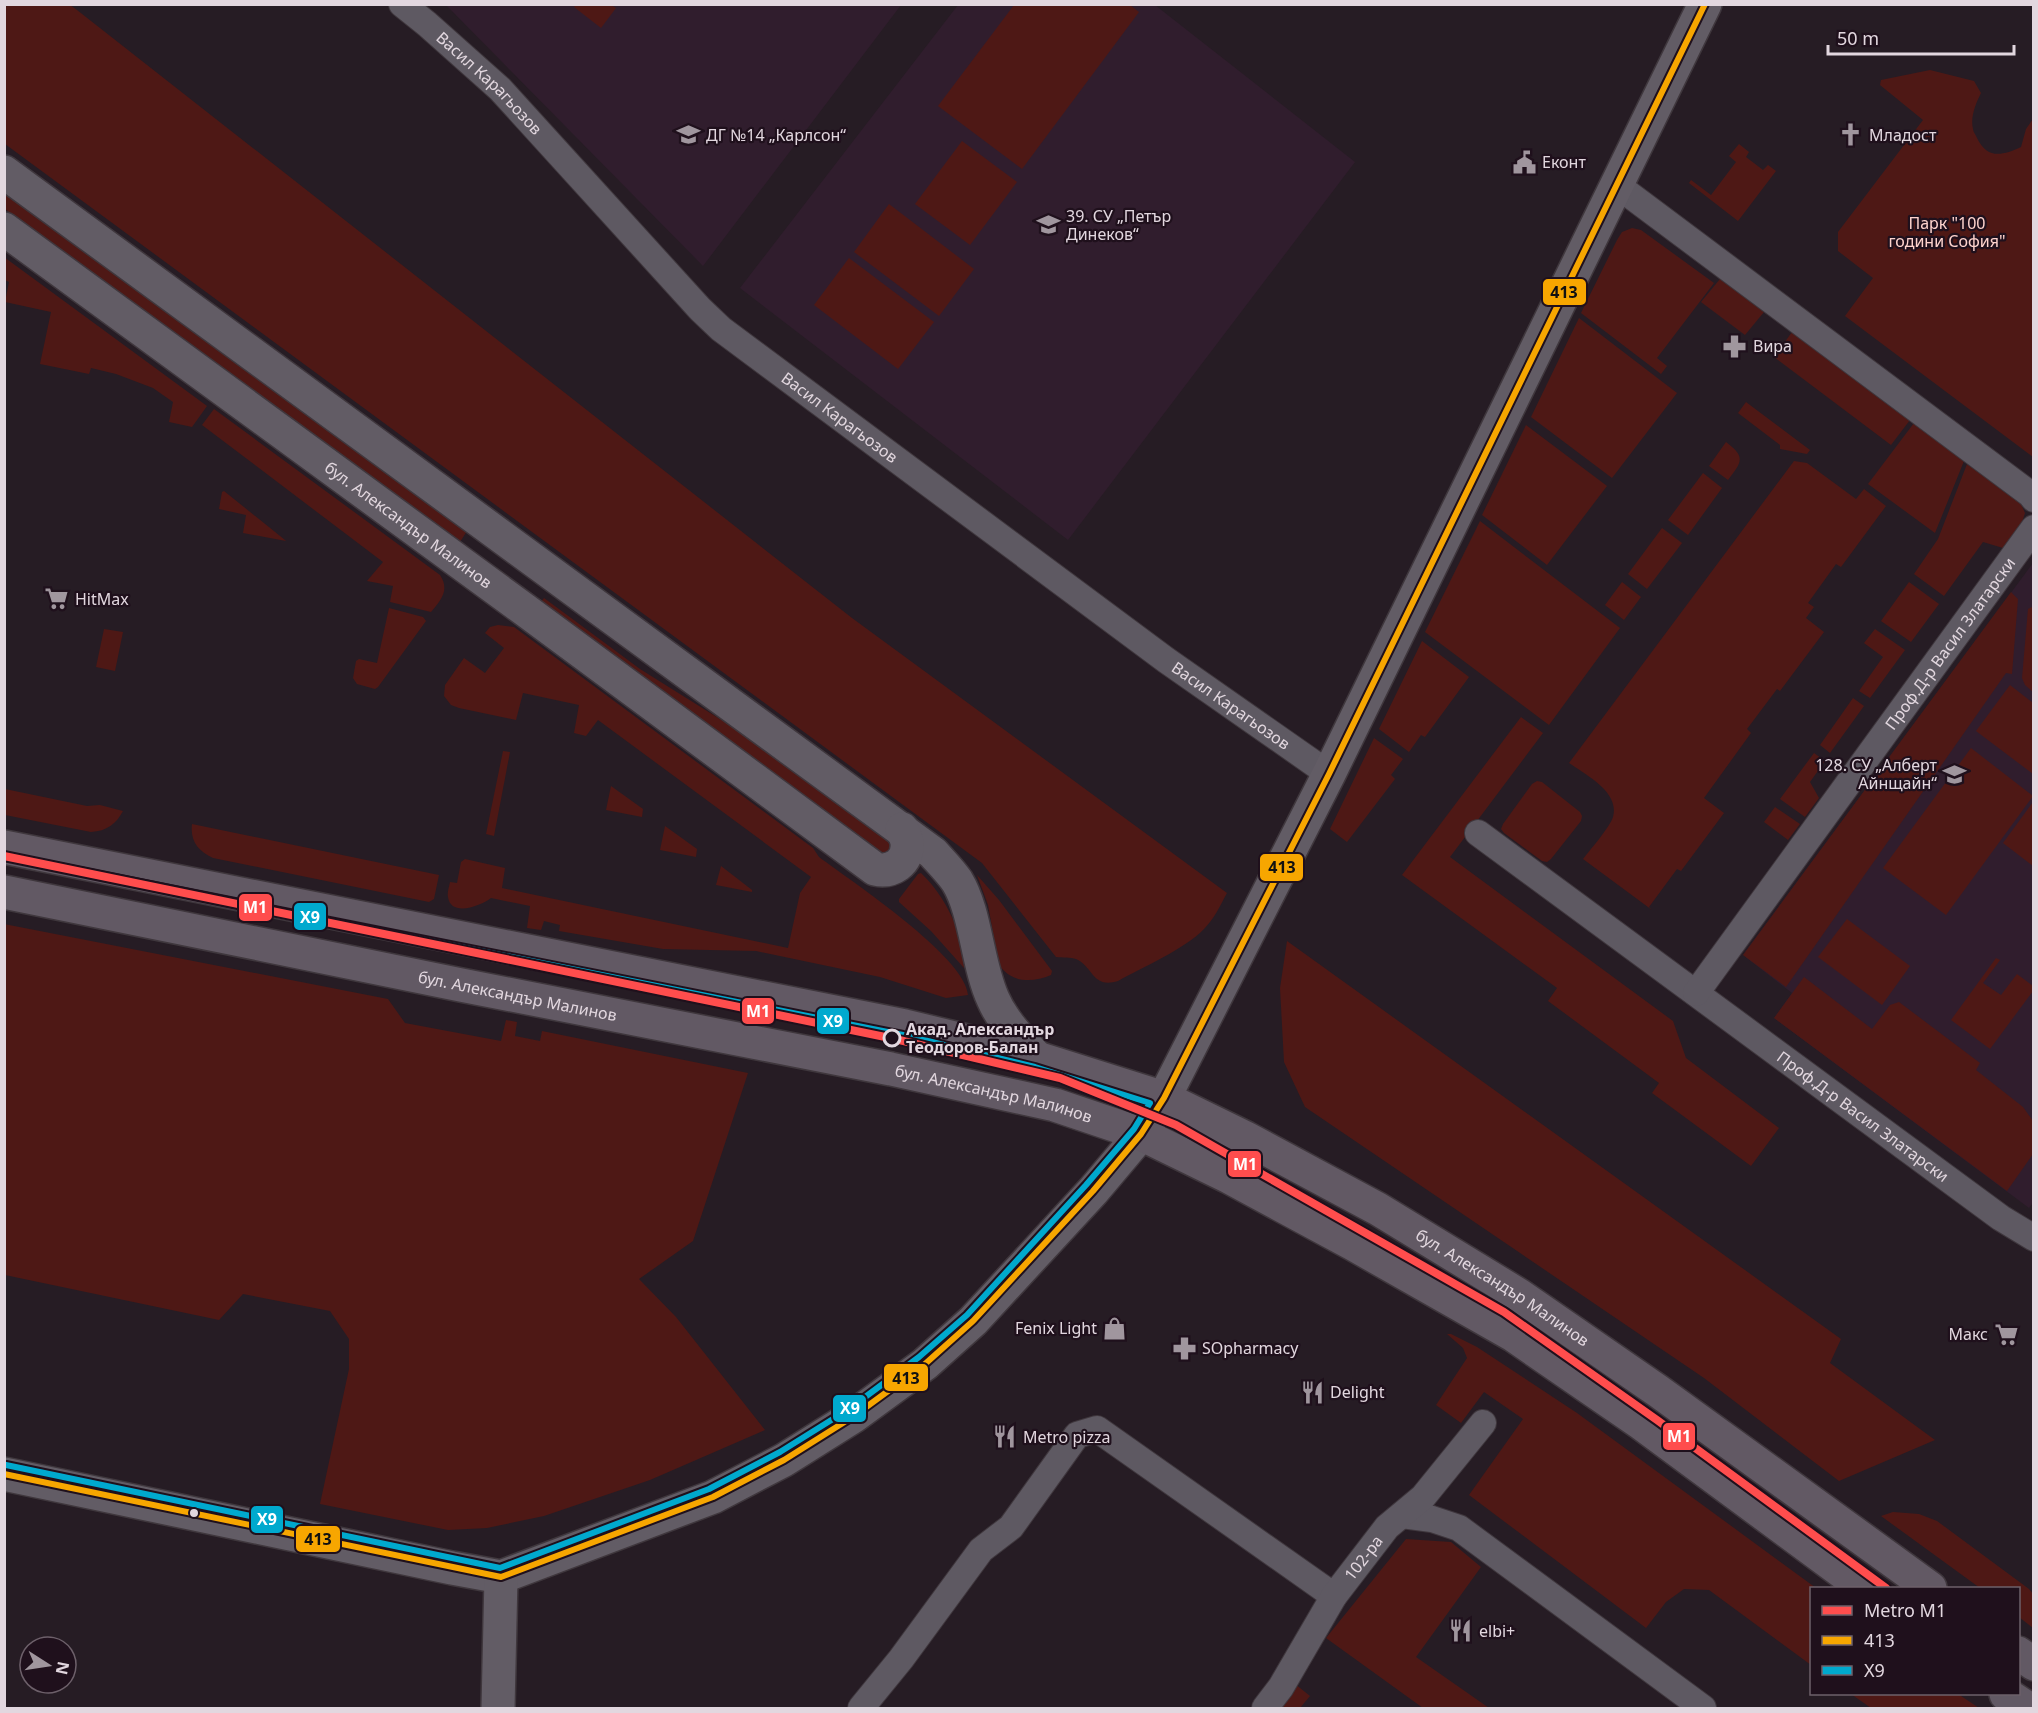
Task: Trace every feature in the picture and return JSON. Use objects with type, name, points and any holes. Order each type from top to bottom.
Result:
[{"type":"main road","name":"бул. Александър Малинов","points":[[4,847],[893,1024],[1037,1058],[1164,1098],[1246,1138],[1378,1209],[1519,1295],[1658,1391],[1929,1587]]},
{"type":"main road","name":"бул. Александър Малинов","points":[[4,892],[891,1069],[1055,1105],[1141,1134],[1229,1177],[1513,1335],[1642,1424],[1863,1587]]},
{"type":"main road","points":[[2020,1654],[2034,1664]]},
{"type":"main road","points":[[2008,1695],[2027,1708]]},
{"type":"street","name":"Васил Карагьозов","points":[[402,4],[428,24],[500,89],[700,309],[721,329],[1166,660],[1329,774]]},
{"type":"street","points":[[4,1474],[452,1569],[501,1577],[713,1497],[784,1460],[854,1416],[925,1364],[973,1321],[1093,1191],[1141,1134],[1164,1098],[1329,774],[1705,4]]},
{"type":"street","points":[[4,172],[933,853],[957,881],[964,896],[993,1000],[1002,1017],[1037,1058]]},
{"type":"street","points":[[1618,186],[2034,499]]},
{"type":"street","name":"бул. Александър Малинов","points":[[4,229],[875,869],[885,871],[897,867],[906,853],[908,842],[902,830]]},
{"type":"street","name":"Проф.Д-р Васил Златарски","points":[[1696,993],[2034,528]]},
{"type":"street","name":"Проф.Д-р Васил Златарски","points":[[1478,833],[2001,1218],[2034,1238]]},
{"type":"street","name":"102-ра","points":[[1265,1708],[1281,1687],[1334,1596],[1387,1527],[1423,1497],[1483,1423]]},
{"type":"street","points":[[861,1708],[901,1659],[981,1550],[1011,1527],[1077,1435],[1097,1429],[1334,1596]]},
{"type":"street","points":[[1402,1515],[1432,1519],[1459,1528],[1703,1708]]},
{"type":"street","points":[[498,1708],[501,1577]]},
{"type":"shaded area","name":"ДГ №14 „Карлсон“","points":[[446,5],[901,5],[703,266]]},
{"type":"shaded area","name":"39. СУ „Петър Динеков“","points":[[958,5],[1155,5],[1355,162],[1068,540],[740,288]]},
{"type":"shaded area","name":"128. СУ „Алберт Айнщайн“","points":[[2033,563],[2034,1201],[2029,1208],[1774,1018],[1792,993],[1743,955]]},
{"type":"green space","points":[[5,4],[70,5],[77,10],[852,618],[1227,893],[1211,921],[1186,944],[1118,981],[1103,982],[1082,962],[1072,958],[1056,957],[982,863],[5,144]]},
{"type":"green space","points":[[576,5],[611,5],[616,8],[601,28],[574,7]]},
{"type":"green space","points":[[1014,5],[1130,5],[1139,12],[1022,169],[938,106]]},
{"type":"green space","name":"Парк \"100 години София\"","points":[[1930,70],[1974,81],[1981,93],[1975,106],[1972,124],[1985,150],[2001,154],[2021,147],[2026,129],[2033,119],[2033,457],[1845,316],[1873,278],[1838,251],[1838,232],[1923,120],[1880,85],[1881,80]]},
{"type":"green space","points":[[962,141],[1017,182],[970,245],[915,204]]},
{"type":"green space","points":[[1739,144],[1749,152],[1746,157],[1763,170],[1768,165],[1776,171],[1738,221],[1689,183],[1691,180],[1711,195],[1736,162],[1729,156]]},
{"type":"green space","points":[[5,190],[467,531],[460,542],[5,209]]},
{"type":"green space","points":[[889,204],[974,269],[939,316],[854,252]]},
{"type":"green space","points":[[1632,228],[1641,230],[1714,283],[1657,358],[1667,366],[1661,374],[1581,313],[1617,240],[1622,232]]},
{"type":"green space","points":[[4,257],[207,406],[192,427],[169,422],[173,402],[153,388],[116,374],[91,368],[89,374],[40,364],[51,312],[5,302],[9,282],[5,280]]},
{"type":"green space","points":[[849,258],[934,322],[898,369],[814,305]]},
{"type":"green space","points":[[1720,279],[1764,312],[1745,335],[1701,302]]},
{"type":"green space","points":[[1579,318],[1677,393],[1612,478],[1531,417]]},
{"type":"green space","points":[[1792,332],[1910,420],[1891,445],[1774,357]]},
{"type":"green space","points":[[1746,402],[1810,450],[1807,454],[1780,449],[1780,445],[1738,413]]},
{"type":"green space","points":[[214,409],[440,575],[444,585],[443,595],[431,612],[390,602],[393,586],[367,581],[383,562],[202,425]]},
{"type":"green space","points":[[1914,423],[1964,461],[1935,533],[1868,484]]},
{"type":"green space","points":[[1526,425],[1607,486],[1547,565],[1482,515]]},
{"type":"green space","points":[[1726,442],[1737,452],[1740,460],[1728,480],[1709,466]]},
{"type":"green space","points":[[1794,461],[1807,463],[1856,499],[1864,489],[1886,506],[1841,567],[1836,564],[1808,603],[1814,607],[1806,618],[1824,632],[1780,691],[1777,689],[1747,729],[1751,733],[1704,798],[1724,813],[1681,871],[1677,869],[1649,907],[1652,910],[1583,859],[1608,827],[1614,808],[1607,792],[1600,785],[1569,763]]},
{"type":"green space","points":[[1967,464],[2021,504],[2025,513],[2022,522],[2003,548],[1983,542],[1944,596],[1914,574],[1938,539]]},
{"type":"green space","points":[[1703,473],[1722,488],[1688,535],[1668,520]]},
{"type":"green space","points":[[224,491],[286,541],[243,533],[246,515],[219,509]]},
{"type":"green space","points":[[1480,521],[1620,628],[1549,725],[1425,632]]},
{"type":"green space","points":[[1662,528],[1682,543],[1647,589],[1628,574]]},
{"type":"green space","points":[[1622,582],[1641,597],[1624,620],[1605,605]]},
{"type":"green space","points":[[1909,582],[1939,604],[1911,642],[1881,621]]},
{"type":"green space","points":[[2011,592],[2018,599],[2012,674],[2006,673],[1786,987],[1743,955]]},
{"type":"green space","points":[[544,598],[640,669],[747,736],[893,843],[895,848],[884,856],[540,603]]},
{"type":"green space","points":[[389,608],[423,617],[426,621],[378,687],[375,689],[357,684],[353,678],[356,661],[359,659],[377,663]]},
{"type":"green space","points":[[2034,608],[2033,692],[2025,685],[2022,678],[2028,609]]},
{"type":"green space","points":[[498,625],[514,627],[813,848],[819,857],[880,901],[928,941],[962,979],[968,995],[946,998],[880,977],[756,951],[663,949],[559,931],[560,925],[544,921],[541,930],[527,928],[530,906],[491,898],[467,908],[455,907],[450,903],[448,897],[450,882],[457,883],[461,862],[465,859],[505,868],[502,888],[788,948],[800,893],[811,877],[598,720],[586,736],[574,733],[579,705],[523,693],[516,720],[451,705],[444,696],[445,685],[464,658],[485,673],[504,648],[485,633],[490,627]]},
{"type":"green space","points":[[104,629],[123,632],[115,671],[96,667]]},
{"type":"green space","points":[[1875,629],[1905,650],[1870,698],[1859,691],[1883,657],[1864,643]]},
{"type":"green space","points":[[1422,641],[1469,677],[1425,737],[1421,735],[1409,752],[1379,729]]},
{"type":"green space","points":[[2010,685],[2033,703],[2033,774],[1976,731]]},
{"type":"green space","points":[[1853,698],[1864,706],[1830,753],[1820,745]]},
{"type":"green space","points":[[1521,717],[1543,733],[1450,857],[1673,1021],[1686,1058],[1779,1128],[1751,1166],[1652,1093],[1659,1083],[1548,1001],[1557,988],[1402,875]]},
{"type":"green space","points":[[1374,738],[1403,759],[1391,775],[1395,779],[1347,842],[1330,829]]},
{"type":"green space","points":[[1971,748],[2033,796],[1946,915],[1883,868]]},
{"type":"green space","points":[[503,751],[510,752],[494,836],[486,834]]},
{"type":"green space","points":[[1814,753],[1825,761],[1810,782],[1819,798],[1805,817],[1780,799]]},
{"type":"green space","points":[[1537,781],[1542,782],[1582,816],[1581,821],[1547,862],[1542,861],[1501,829],[1532,784]]},
{"type":"green space","points":[[611,786],[643,809],[642,817],[606,810]]},
{"type":"green space","points":[[5,789],[123,811],[110,826],[91,832],[5,815]]},
{"type":"green space","points":[[2033,802],[2033,866],[2003,843]]},
{"type":"green space","points":[[1775,807],[1800,824],[1788,840],[1764,822]]},
{"type":"green space","points":[[192,824],[439,875],[434,899],[429,902],[213,858],[196,845],[192,836]]},
{"type":"green space","points":[[665,826],[697,849],[696,857],[660,850]]},
{"type":"green space","points":[[721,866],[752,890],[752,892],[716,885]]},
{"type":"green space","points":[[921,873],[938,893],[952,917],[961,942],[964,968],[931,931],[899,902],[899,899]]},
{"type":"green space","points":[[977,875],[999,900],[1052,971],[1051,975],[1023,980],[1010,975],[999,965],[988,905]]},
{"type":"green space","points":[[1847,919],[1910,966],[1882,1005],[1818,957]]},
{"type":"green space","points":[[4,924],[388,999],[405,1023],[501,1041],[506,1020],[517,1022],[515,1036],[540,1041],[542,1031],[748,1073],[693,1241],[639,1279],[676,1317],[765,1430],[650,1480],[544,1516],[487,1528],[448,1530],[320,1504],[349,1369],[349,1339],[330,1311],[243,1294],[219,1320],[5,1275]]},
{"type":"green space","points":[[1287,941],[1841,1339],[1830,1363],[1935,1440],[1839,1481],[1704,1378],[1305,1107],[1284,1062],[1280,988]]},
{"type":"green space","points":[[1996,958],[2000,960],[1983,983],[2001,995],[2017,974],[2033,986],[2033,991],[1990,1049],[1951,1020]]},
{"type":"green space","points":[[1804,977],[1872,1029],[1890,1005],[1899,1002],[1980,1063],[1976,1070],[2023,1107],[2033,1121],[2033,1154],[2007,1191],[1774,1018]]},
{"type":"green space","points":[[1447,1334],[1477,1347],[1577,1413],[1815,1587],[1810,1587],[1810,1664],[1709,1590],[1684,1589],[1666,1602],[1646,1628],[1469,1495],[1523,1419],[1484,1392],[1461,1423],[1436,1405],[1467,1358],[1463,1348]]},
{"type":"green space","points":[[1893,1512],[1919,1514],[1937,1521],[2029,1589],[2033,1594],[2033,1628],[2020,1618],[2020,1587],[1979,1587],[1881,1516]]},
{"type":"green space","points":[[1406,1539],[1451,1542],[1481,1567],[1416,1657],[1489,1708],[1423,1708],[1326,1638]]},
{"type":"green space","points":[[1295,1684],[1310,1696],[1300,1708],[1277,1708]]},
{"type":"green space","points":[[1852,1695],[1960,1695],[1979,1708],[1871,1708]]},
{"type":"metro line","name":"M1","points":[[4,856],[895,1039],[1060,1078],[1176,1125],[1504,1312],[1657,1420],[1885,1587]]},
{"type":"transit line","name":"413","points":[[4,1474],[501,1577],[713,1497],[784,1460],[854,1416],[925,1364],[973,1321],[1093,1191],[1141,1134],[1164,1098],[1329,774],[1705,4]]},
{"type":"transit line","name":"Х9","points":[[4,856],[903,1035],[1035,1067],[1150,1103],[1134,1129],[1086,1185],[967,1315],[919,1357],[849,1409],[780,1452],[709,1489],[500,1568],[6,1465]]},
{"type":"place","name":"ДГ №14 „Карлсон“","points":[[688,135]]},
{"type":"place","name":"Младост","points":[[1851,135]]},
{"type":"place","name":"Еконт","points":[[1524,162]]},
{"type":"place","name":"39. СУ „Петър Динеков“","points":[[1048,225]]},
{"type":"place","name":"Вира","points":[[1735,346]]},
{"type":"place","name":"HitMax","points":[[57,599]]},
{"type":"place","name":"128. СУ „Алберт Айнщайн“","points":[[1955,774]]},
{"type":"place","name":"Акад. Александър Теодоров-Балан","points":[[892,1038]]},
{"type":"place","name":"Fenix Light","points":[[1115,1328]]},
{"type":"place","name":"Макс","points":[[2006,1334]]},
{"type":"place","name":"SOpharmacy","points":[[1184,1348]]},
{"type":"place","name":"Delight","points":[[1312,1392]]},
{"type":"place","name":"Metro pizza","points":[[1005,1437]]},
{"type":"place","name":"elbi+","points":[[1461,1631]]}]
